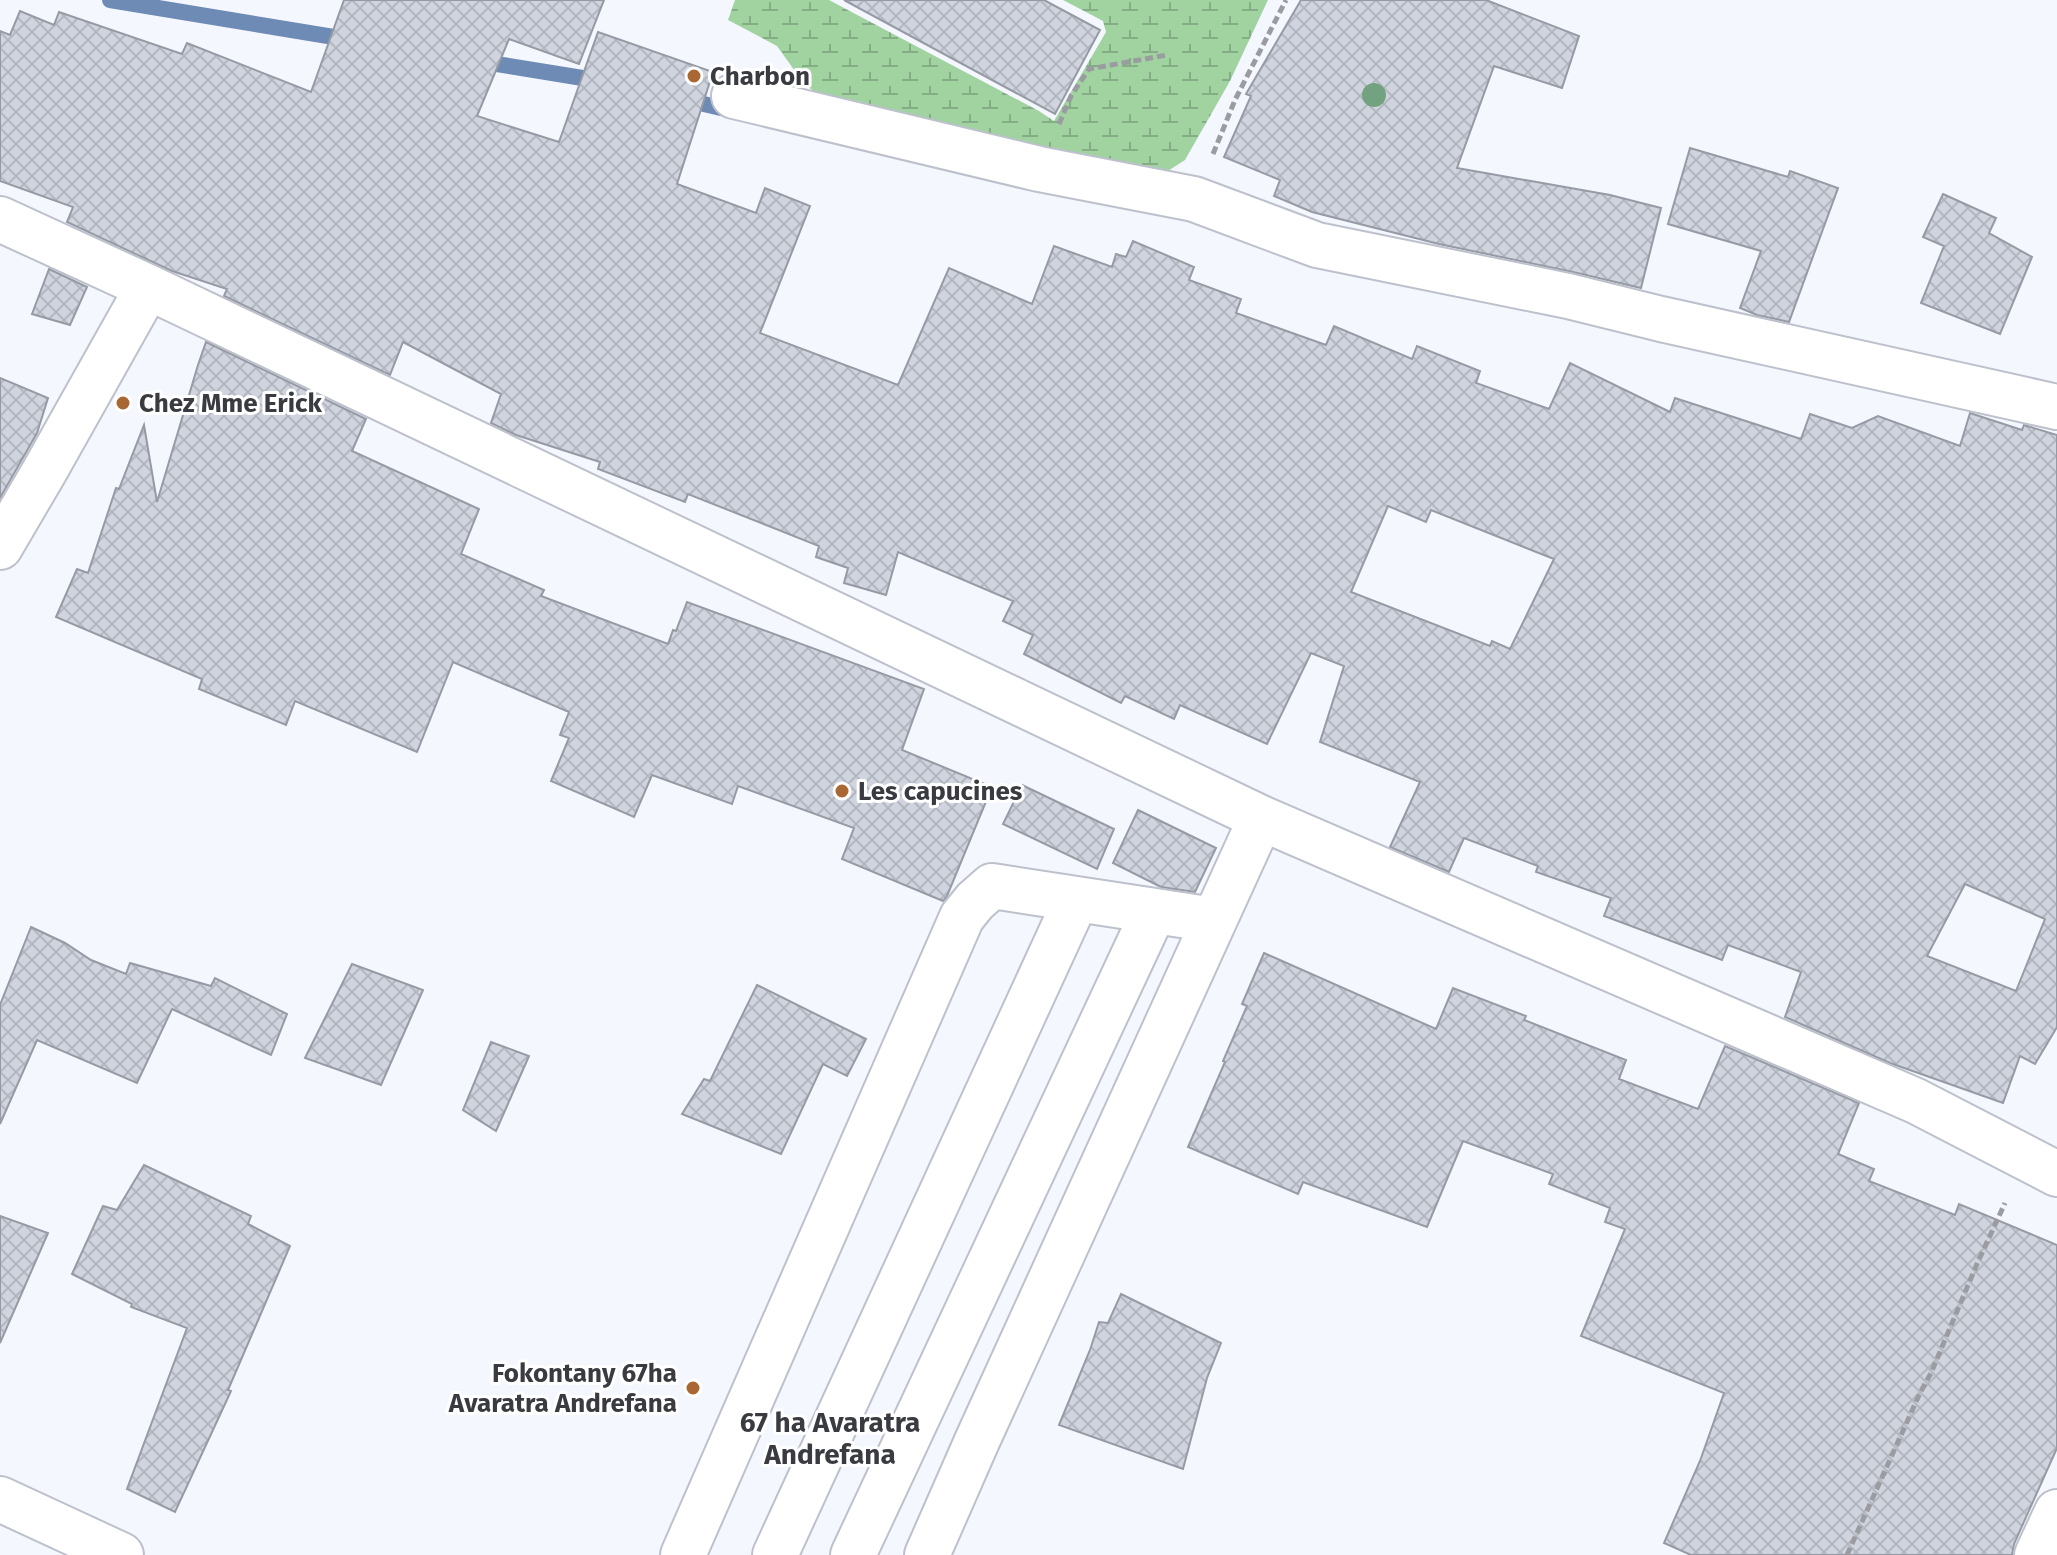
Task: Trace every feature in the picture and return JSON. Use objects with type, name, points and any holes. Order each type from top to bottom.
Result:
[{"type":"street","points":[[734,96],[1039,169],[1194,199],[1317,245],[1568,296],[2040,413]]},
{"type":"street","points":[[0,219],[1261,818],[1916,1101],[2042,1166]]},
{"type":"street","points":[[0,547],[148,287]]},
{"type":"street","points":[[927,1555],[1261,818]]},
{"type":"street","points":[[683,1555],[962,917],[975,901],[992,886],[1214,920]]},
{"type":"street","points":[[775,1555],[1076,900]]},
{"type":"street","points":[[853,1555],[1154,911]]},
{"type":"street","points":[[0,1499],[121,1555]]},
{"type":"street","points":[[2037,1555],[2057,1512]]},
{"type":"path","points":[[1194,199],[1235,100],[1286,0]]},
{"type":"path","points":[[1039,169],[1071,96],[1089,69],[1167,55]]},
{"type":"path","points":[[1847,1555],[2042,1166]]},
{"type":"green space","points":[[735,0],[829,0],[1054,121],[1106,32],[1103,21],[1063,0],[1268,0],[1230,81],[1185,160],[1160,176],[835,110],[802,81],[777,46],[728,20]]},
{"type":"building","points":[[344,0],[604,0],[579,64],[509,39],[477,116],[559,142],[598,32],[713,72],[677,184],[756,213],[765,188],[810,206],[760,333],[898,385],[949,268],[1032,304],[1054,246],[1112,267],[1116,254],[1126,257],[1133,241],[1194,267],[1189,280],[1241,299],[1236,313],[1326,345],[1334,326],[1412,359],[1417,346],[1480,371],[1476,383],[1549,409],[1570,363],[1670,412],[1675,398],[1801,439],[1810,414],[1852,428],[1878,416],[1960,446],[1970,413],[2022,430],[2024,425],[2057,435],[2057,1027],[2035,1064],[2020,1056],[2003,1103],[1890,1063],[1785,1017],[1801,972],[1728,945],[1722,960],[1604,916],[1611,898],[1536,872],[1538,866],[1464,838],[1449,872],[1390,847],[1420,782],[1320,742],[1344,666],[1311,653],[1267,744],[1180,705],[1174,719],[1125,696],[1121,703],[1024,654],[1033,635],[1003,621],[1013,601],[898,552],[886,595],[844,583],[848,568],[816,557],[819,546],[688,494],[685,502],[598,469],[600,462],[516,435],[491,423],[501,394],[403,342],[390,375],[224,296],[227,289],[172,271],[67,222],[73,207],[0,181],[0,31],[10,35],[20,11],[54,25],[59,12],[182,54],[187,43],[311,92]],"holes":[[[1388,506],[1426,522],[1431,510],[1554,559],[1510,649],[1492,641],[1490,646],[1351,592]],[[1965,884],[2045,919],[2016,991],[1927,956]]]},
{"type":"building","points":[[844,0],[1044,0],[1100,30],[1055,114]]},
{"type":"building","points":[[1301,0],[1486,0],[1579,36],[1562,88],[1494,66],[1457,168],[1610,195],[1661,208],[1641,288],[1439,244],[1312,212],[1274,196],[1280,180],[1224,157],[1251,96],[1246,94]]},
{"type":"building","points":[[1690,148],[1788,177],[1790,171],[1838,188],[1789,322],[1740,308],[1761,251],[1668,224]]},
{"type":"building","points":[[1943,194],[1996,218],[1989,233],[2032,257],[2000,334],[1921,303],[1944,246],[1923,237]]},
{"type":"building","points":[[49,269],[87,287],[70,325],[32,314]]},
{"type":"building","points":[[206,342],[366,419],[352,451],[479,509],[461,554],[544,590],[541,596],[668,644],[687,602],[924,689],[902,750],[992,787],[947,896],[943,901],[842,859],[854,828],[738,786],[732,804],[652,775],[634,817],[551,781],[569,738],[560,735],[569,712],[453,662],[417,752],[295,701],[286,725],[199,689],[202,679],[56,617],[77,569],[88,573],[116,488],[119,489],[144,425],[157,502]]},
{"type":"building","points":[[0,378],[48,398],[37,433],[0,498]]},
{"type":"building","points":[[1022,785],[1114,829],[1097,869],[1003,824]]},
{"type":"building","points":[[1138,810],[1216,848],[1195,892],[1161,887],[1113,863]]},
{"type":"building","points":[[31,927],[91,960],[126,974],[130,963],[211,986],[215,978],[287,1014],[271,1055],[172,1009],[137,1083],[37,1040],[0,1124],[0,1005]]},
{"type":"building","points":[[1264,953],[1436,1029],[1453,988],[1626,1060],[1619,1079],[1698,1109],[1725,1046],[1859,1103],[1838,1154],[1874,1169],[1869,1181],[1955,1215],[1959,1204],[2057,1245],[2057,1448],[2014,1544],[2012,1555],[1691,1555],[1664,1543],[1700,1461],[1724,1393],[1581,1336],[1625,1229],[1605,1222],[1610,1208],[1549,1184],[1553,1174],[1463,1141],[1427,1227],[1303,1182],[1298,1194],[1188,1147],[1247,1006],[1242,1004]]},
{"type":"building","points":[[352,964],[423,990],[381,1085],[305,1058]]},
{"type":"building","points":[[757,985],[866,1039],[847,1076],[823,1064],[781,1154],[682,1114],[704,1079],[710,1081]]},
{"type":"building","points":[[491,1042],[529,1056],[496,1131],[463,1110]]},
{"type":"building","points":[[144,1165],[251,1216],[248,1224],[290,1246],[228,1390],[231,1391],[175,1512],[127,1489],[187,1328],[131,1307],[132,1304],[72,1274],[103,1206],[117,1210]]},
{"type":"building","points":[[0,1216],[48,1233],[0,1343]]},
{"type":"building","points":[[1121,1294],[1221,1343],[1207,1378],[1183,1469],[1059,1425],[1099,1322],[1108,1323]]},
{"type":"waterway","points":[[110,0],[352,40]]},
{"type":"waterway","points":[[478,61],[601,81]]},
{"type":"waterway","points":[[682,99],[734,111]]},
{"type":"place","name":"Charbon","points":[[694,76]]},
{"type":"place","name":"Chez Mme Erick","points":[[123,403]]},
{"type":"place","name":"Les capucines","points":[[842,791]]},
{"type":"place","name":"Fokontany 67ha Avaratra Andrefana","points":[[693,1388]]},
{"type":"district","name":"67 ha Avaratra Andrefana","points":[[830,1438]]}]
